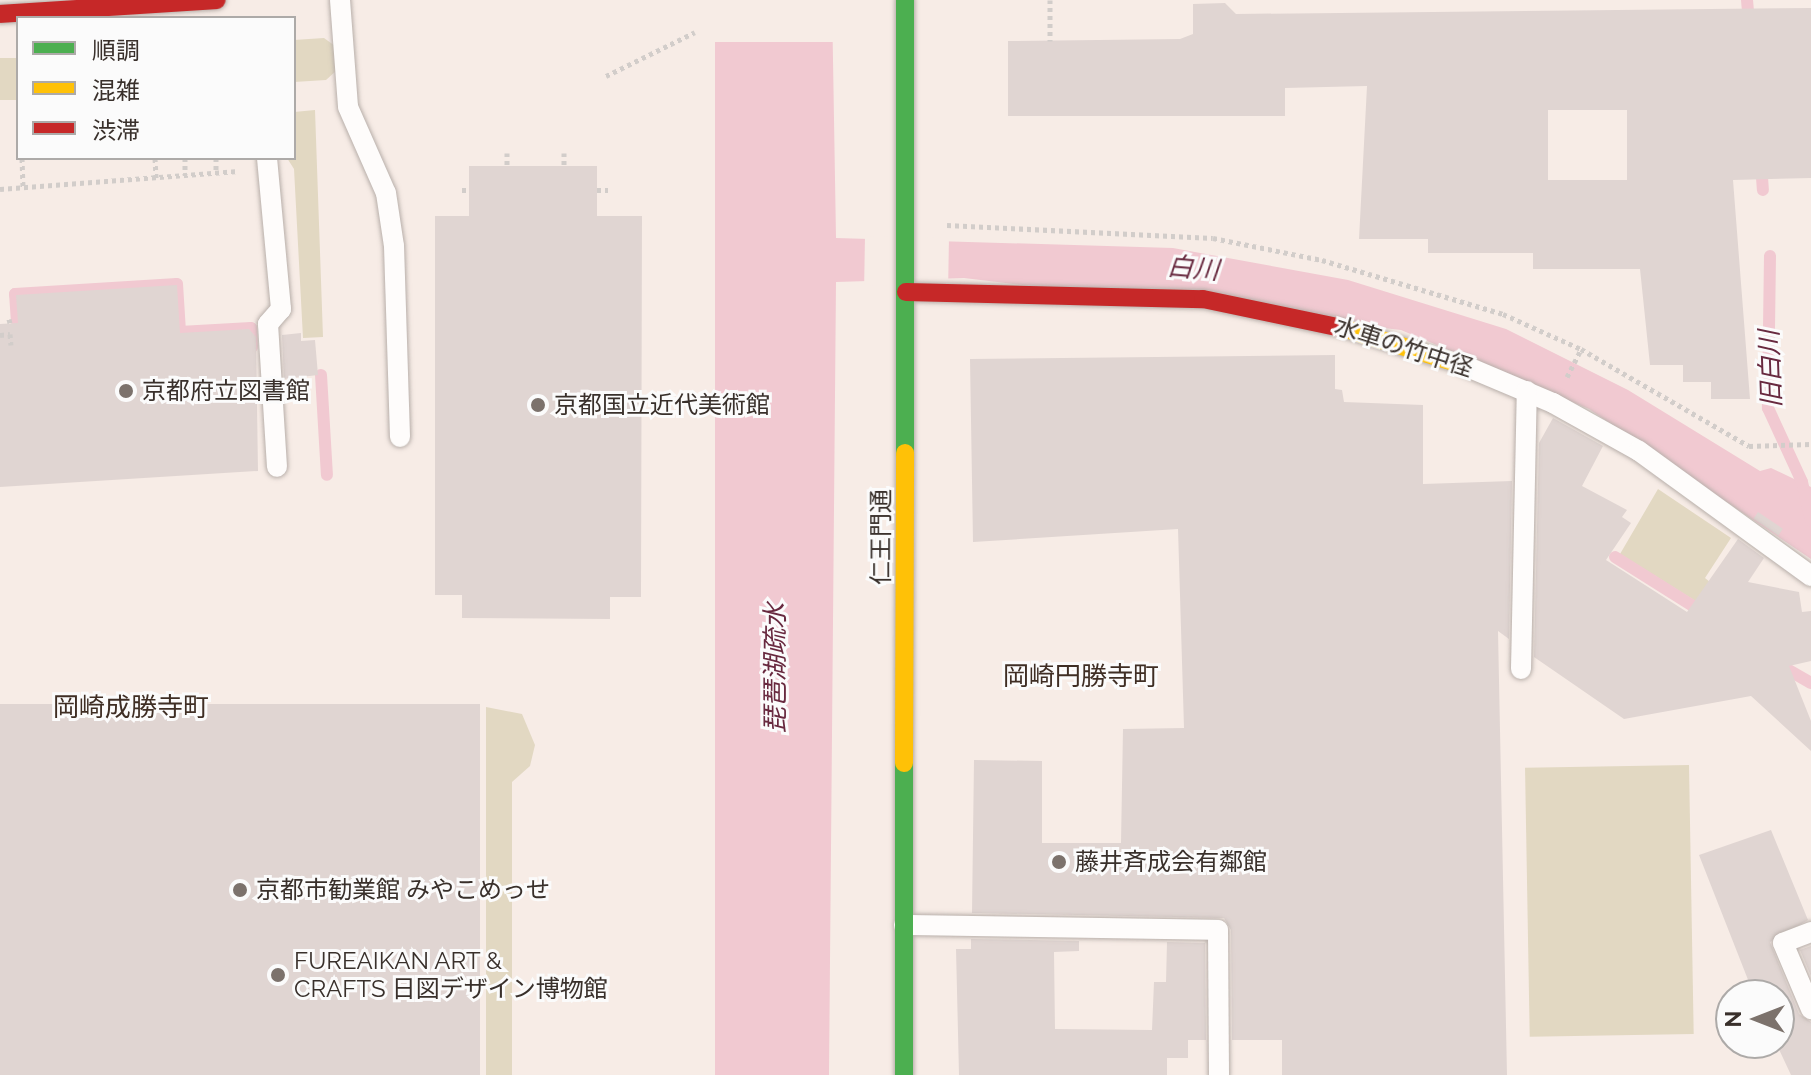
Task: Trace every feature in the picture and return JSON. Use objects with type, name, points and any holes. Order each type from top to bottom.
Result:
[{"type":"street","points":[[0,14],[59,14],[217,0]]},
{"type":"street","name":"仁王門通","points":[[904,1075],[905,0]]},
{"type":"street","name":"水車の竹中径","points":[[906,289],[1203,299],[1320,321],[1463,365]]},
{"type":"lane","points":[[340,0],[348,107],[386,193],[394,246],[400,437]]},
{"type":"lane","points":[[267,164],[281,309],[268,324],[277,467]]},
{"type":"lane","name":"水車の竹中径","points":[[1463,365],[1527,391],[1639,451],[1811,576]]},
{"type":"lane","points":[[1521,669],[1527,391]]},
{"type":"lane","points":[[904,925],[1218,930],[1219,1075]]},
{"type":"lane","points":[[1811,932],[1783,943],[1811,1009]]},
{"type":"path","points":[[1050,0],[1050,41]]},
{"type":"path","points":[[606,76],[695,32]]},
{"type":"path","points":[[507,153],[507,166]]},
{"type":"path","points":[[564,153],[564,166]]},
{"type":"path","points":[[22,160],[23,187]]},
{"type":"path","points":[[155,160],[156,178]]},
{"type":"path","points":[[185,160],[185,175]]},
{"type":"path","points":[[216,160],[216,173]]},
{"type":"path","points":[[0,189],[216,173],[267,164]]},
{"type":"path","points":[[597,190],[608,190]]},
{"type":"path","points":[[0,335],[10,334],[11,345]]},
{"type":"path","points":[[1577,358],[1581,349]]},
{"type":"path","points":[[1771,445],[1811,444]]},
{"type":"shaded area","points":[[324,38],[335,46],[336,71],[326,80],[296,82],[296,40]]},
{"type":"shaded area","points":[[0,58],[16,58],[16,100],[0,100]]},
{"type":"shaded area","points":[[315,110],[323,337],[303,338],[294,169],[288,160],[296,160],[296,112]]},
{"type":"shaded area","points":[[1658,489],[1731,538],[1705,578],[1716,587],[1702,605],[1620,554]]},
{"type":"shaded area","points":[[486,707],[522,714],[535,745],[530,766],[512,782],[512,1075],[486,1075]]},
{"type":"shaded area","points":[[1689,765],[1694,1034],[1530,1037],[1525,768]]},
{"type":"water","points":[[715,0],[832,0],[836,238],[1173,248],[1348,280],[1506,329],[1628,390],[1760,471],[1771,468],[1811,487],[1811,559],[1589,409],[1401,330],[964,278],[836,282],[829,1075],[715,1075]]},
{"type":"pier","points":[[711,0],[836,0],[836,42],[711,42]]},
{"type":"pier","points":[[865,236],[949,237],[948,286],[864,285]]},
{"type":"building","points":[[1225,3],[1236,14],[1811,8],[1811,178],[1733,180],[1750,399],[1711,399],[1711,382],[1683,382],[1683,365],[1650,365],[1640,269],[1533,269],[1533,253],[1428,253],[1428,239],[1359,239],[1367,86],[1285,88],[1285,116],[1008,116],[1008,41],[1180,39],[1193,34],[1193,4]],"holes":[[[1548,110],[1627,110],[1627,180],[1548,180]]]},
{"type":"building","name":"京都国立近代美術館","points":[[469,166],[597,166],[597,216],[642,216],[641,597],[610,597],[610,619],[462,618],[462,595],[435,595],[435,216],[469,216]]},
{"type":"building","name":"京都府立図書館","points":[[177,285],[180,333],[249,329],[256,337],[258,471],[0,487],[0,324],[18,323],[16,295]]},
{"type":"building","points":[[301,333],[301,341],[315,340],[318,375],[284,379],[282,335]]},
{"type":"building","points":[[1335,355],[1335,389],[1342,390],[1344,402],[1423,405],[1423,484],[1512,481],[1509,639],[1498,631],[1507,1075],[1282,1075],[1282,1040],[1232,1040],[1231,930],[1224,918],[972,913],[974,760],[1042,761],[1042,843],[1121,843],[1123,729],[1184,728],[1178,529],[973,542],[970,359]]},
{"type":"building","points":[[1553,418],[1603,446],[1582,486],[1627,510],[1622,517],[1631,523],[1606,560],[1687,612],[1738,539],[1764,558],[1748,582],[1799,592],[1802,612],[1811,611],[1811,661],[1789,666],[1811,721],[1811,751],[1751,696],[1624,719],[1534,657],[1539,443]]},
{"type":"building","points":[[1758,512],[1783,529],[1778,535],[1754,519]]},
{"type":"building","name":"京都市勧業館 みやこめっせ","points":[[0,704],[480,704],[480,1075],[0,1075]]},
{"type":"building","points":[[1771,830],[1808,920],[1770,942],[1785,979],[1748,979],[1699,855]]},
{"type":"building","points":[[971,939],[1079,941],[1079,951],[1054,952],[1055,1029],[1152,1030],[1154,982],[1166,982],[1167,942],[1205,943],[1206,1040],[1188,1040],[1188,1058],[1167,1058],[1167,1075],[959,1075],[956,949],[971,949]]},
{"type":"building","points":[[1811,946],[1811,976],[1800,950]]},
{"type":"building","points":[[1795,1004],[1799,1014],[1811,1022],[1811,1075],[1791,1075],[1784,1059],[1795,1059]]},
{"type":"waterway","name":"旧白川","points":[[1747,0],[1749,25]]},
{"type":"waterway","name":"旧白川","points":[[1761,163],[1763,190]]},
{"type":"waterway","name":"旧白川","points":[[1770,256],[1768,408],[1802,482],[1811,521]]},
{"type":"waterway","points":[[17,322],[15,294],[177,284],[180,332],[251,328],[252,347]]},
{"type":"waterway","points":[[321,375],[327,475]]},
{"type":"waterway","points":[[1615,557],[1704,613]]},
{"type":"waterway","points":[[1778,664],[1811,683]]},
{"type":"traffic: fast","points":[[905,0],[905,453]]},
{"type":"traffic: fast","points":[[904,763],[904,1075]]},
{"type":"traffic: slow","points":[[1346,329],[1463,365]]},
{"type":"traffic: slow","points":[[904,763],[905,453]]},
{"type":"traffic: jam","points":[[0,14],[217,0]]},
{"type":"traffic: jam","points":[[906,292],[1203,299],[1346,329]]},
{"type":"place","name":"京都府立図書館","points":[[126,391]]},
{"type":"place","name":"京都国立近代美術館","points":[[538,405]]},
{"type":"place","name":"藤井斉成会有鄰館","points":[[1059,862]]},
{"type":"place","name":"京都市勧業館 みやこめっせ","points":[[240,890]]},
{"type":"place","name":"FUREAIKAN ART & CRAFTS 日図デザイン博物館","points":[[278,975]]},
{"type":"district","name":"岡崎円勝寺町","points":[[1081,677]]},
{"type":"district","name":"岡崎成勝寺町","points":[[131,708]]},
{"type":"water label","name":"白川","points":[[1193,269]]},
{"type":"water label","name":"琵琶湖疏水","points":[[776,668]]}]
